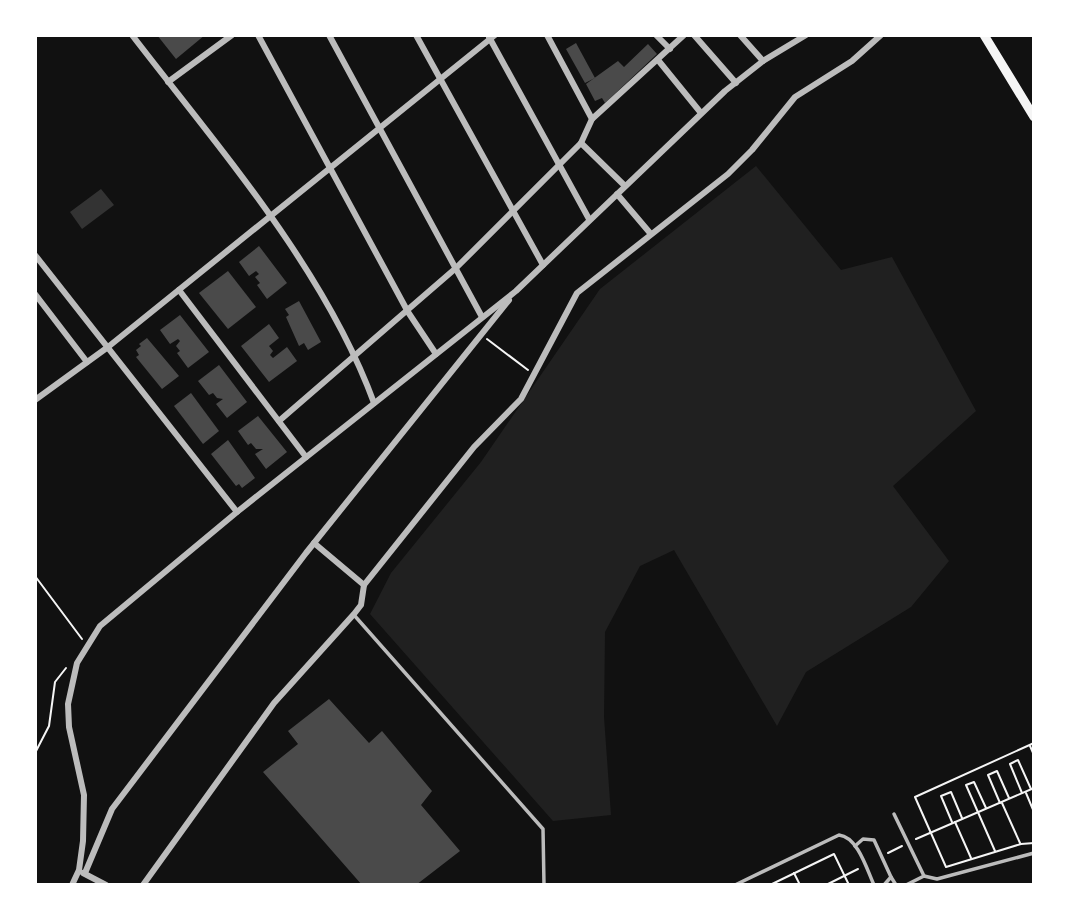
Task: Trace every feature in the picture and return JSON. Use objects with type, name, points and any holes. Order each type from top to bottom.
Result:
[{"type":"main road","points":[[984,35],[1034,117]]},
{"type":"street","points":[[132,35],[272,216],[356,356],[374,403]]},
{"type":"street","points":[[168,82],[232,35]]},
{"type":"street","points":[[258,35],[408,312],[436,354]]},
{"type":"street","points":[[328,35],[482,317]]},
{"type":"street","points":[[416,35],[511,212],[543,265]]},
{"type":"street","points":[[547,35],[592,119]]},
{"type":"street","points":[[656,35],[670,49]]},
{"type":"street","points":[[279,421],[456,268],[581,143],[592,119],[684,35]]},
{"type":"street","points":[[694,35],[736,83]]},
{"type":"street","points":[[740,35],[763,61]]},
{"type":"street","points":[[82,872],[84,795],[69,727],[68,704],[77,663],[86,644],[118,608],[516,290],[701,113],[736,83],[763,61],[806,35]]},
{"type":"street","points":[[143,885],[267,711],[354,614],[361,604],[364,585],[474,447],[521,399],[578,293],[735,167],[795,97],[852,61],[881,35]]},
{"type":"street","points":[[35,400],[108,347],[491,36],[589,219]]},
{"type":"street","points":[[658,60],[701,113]]},
{"type":"street","points":[[581,143],[625,186]]},
{"type":"street","points":[[617,194],[650,233]]},
{"type":"street","points":[[35,255],[237,512]]},
{"type":"street","points":[[179,290],[306,457]]},
{"type":"street","points":[[72,885],[82,872],[111,809],[314,542],[516,290]]},
{"type":"street","points":[[35,294],[87,362]]},
{"type":"street","points":[[314,542],[364,585]]},
{"type":"street","points":[[82,872],[106,885]]},
{"type":"lane","points":[[354,614],[542,829],[544,885]]},
{"type":"lane","points":[[894,814],[924,876]]},
{"type":"lane","points":[[735,885],[839,835],[849,837],[856,846],[874,885]]},
{"type":"lane","points":[[856,846],[863,839],[874,840],[896,885]]},
{"type":"lane","points":[[905,885],[924,876],[937,879],[1034,852]]},
{"type":"lane","points":[[884,885],[891,877]]},
{"type":"path","points":[[481,334],[534,374]]},
{"type":"path","points":[[35,576],[86,644]]},
{"type":"path","points":[[35,753],[49,726],[55,682],[68,666]]},
{"type":"path","points":[[1034,743],[915,797],[946,867],[1021,844],[1034,843]]},
{"type":"path","points":[[1030,745],[1034,755]]},
{"type":"path","points":[[882,856],[930,833],[978,812],[1001,803],[1024,793],[1033,789],[1018,760],[1010,764],[1024,793],[1034,811]]},
{"type":"path","points":[[1010,799],[997,771],[988,775],[1021,844]]},
{"type":"path","points":[[986,809],[974,782],[966,785],[995,852]]},
{"type":"path","points":[[963,819],[951,792],[941,796],[971,859]]},
{"type":"path","points":[[770,885],[834,854],[849,885]]},
{"type":"path","points":[[826,885],[865,866]]},
{"type":"path","points":[[794,873],[800,885]]},
{"type":"shaded area","points":[[756,166],[841,270],[892,257],[976,411],[893,486],[949,561],[911,607],[806,672],[777,726],[674,550],[640,566],[605,632],[604,717],[611,815],[553,821],[370,614],[391,573],[481,462],[600,289]]},
{"type":"shaded area","points":[[101,189],[114,205],[82,229],[70,212]]},
{"type":"building","points":[[157,35],[205,35],[176,59]]},
{"type":"building","points":[[576,43],[595,78],[585,83],[566,49]]},
{"type":"building","points":[[648,44],[657,54],[605,103],[602,98],[595,101],[586,84],[618,61],[624,67]]},
{"type":"building","points":[[259,246],[287,283],[267,299],[257,285],[260,283],[255,277],[259,274],[256,271],[249,276],[239,262]]},
{"type":"building","points":[[228,271],[256,307],[228,329],[199,293]]},
{"type":"building","points":[[299,301],[321,342],[308,350],[304,343],[299,346],[286,317],[289,315],[285,309]]},
{"type":"building","points":[[180,315],[209,352],[188,368],[177,353],[180,351],[176,346],[180,341],[178,339],[170,344],[160,330]]},
{"type":"building","points":[[269,324],[279,338],[269,346],[273,351],[270,355],[273,358],[287,347],[297,361],[269,382],[241,346]]},
{"type":"building","points":[[147,338],[179,376],[162,389],[136,357],[139,355],[136,350],[141,346],[139,344]]},
{"type":"building","points":[[219,365],[247,402],[227,418],[216,404],[223,399],[217,398],[213,393],[209,395],[198,381]]},
{"type":"building","points":[[191,393],[219,431],[203,444],[174,406]]},
{"type":"building","points":[[258,416],[287,452],[266,469],[255,454],[263,449],[256,449],[251,443],[248,445],[238,431]]},
{"type":"building","points":[[228,440],[255,478],[242,488],[239,484],[236,486],[211,454]]},
{"type":"building","points":[[329,699],[369,743],[382,731],[432,791],[421,805],[460,851],[416,885],[362,885],[263,772],[298,744],[288,731]]}]
